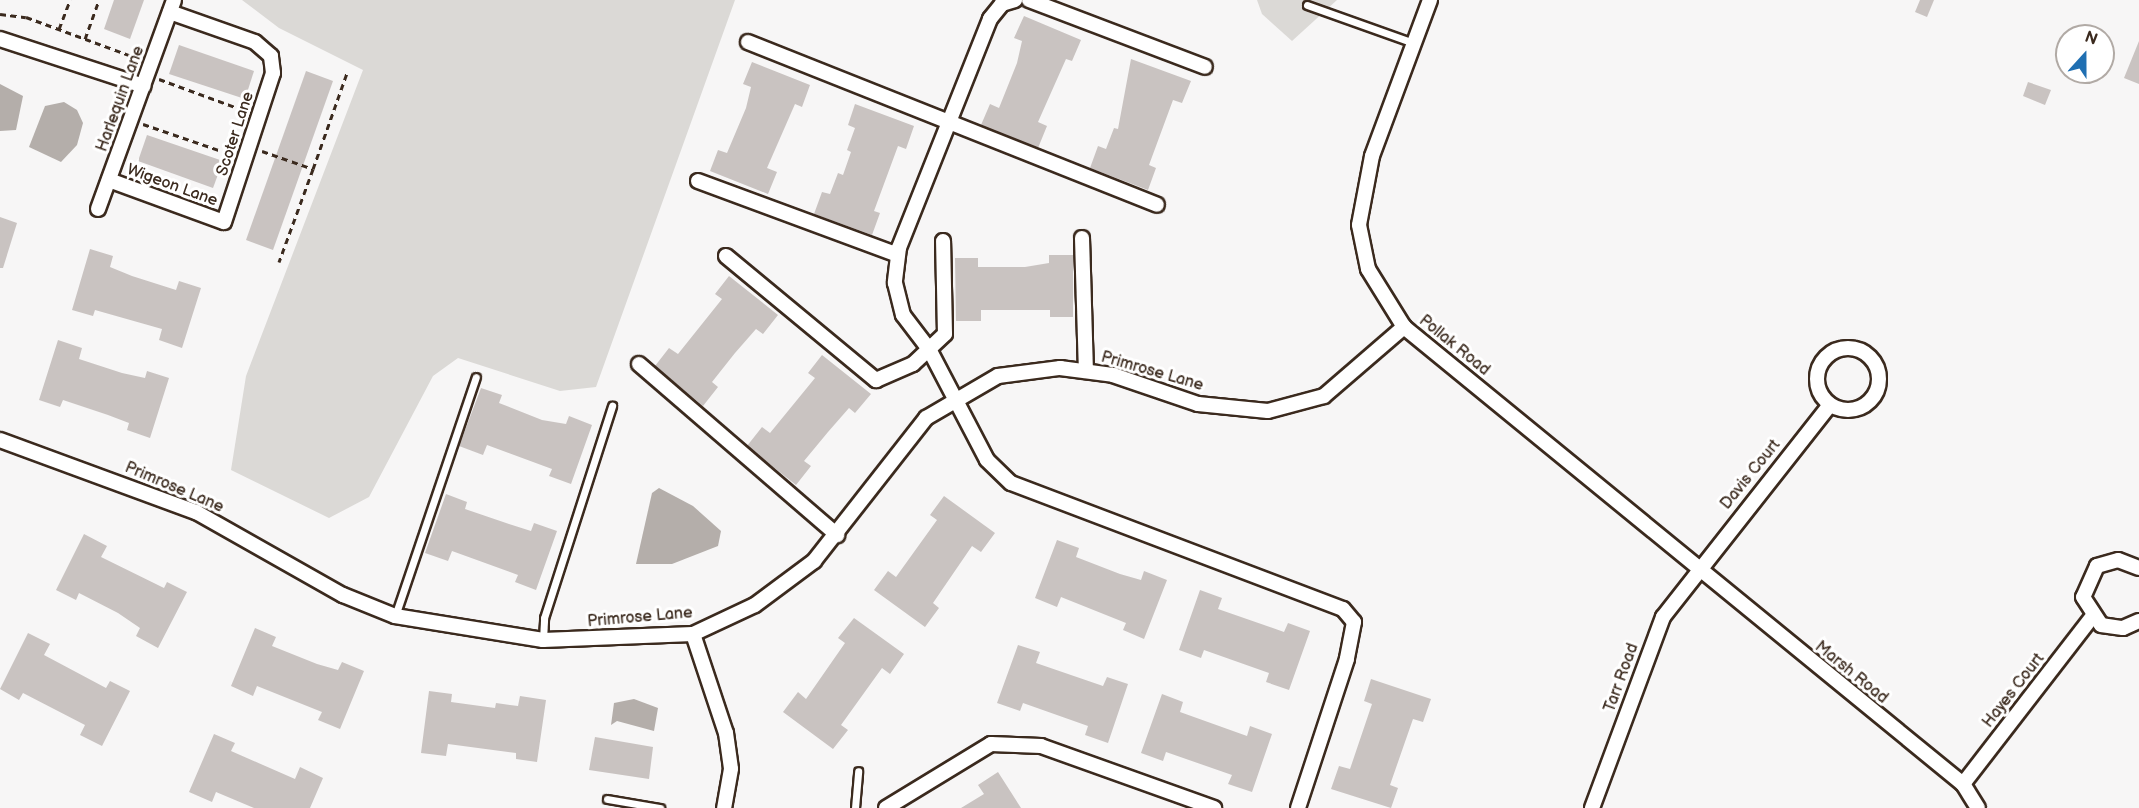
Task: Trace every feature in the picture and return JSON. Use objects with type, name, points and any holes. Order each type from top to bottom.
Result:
[{"type":"street","points":[[1015,0],[1002,4],[990,19],[898,255],[895,283],[903,315],[929,349],[953,399],[987,460],[1011,483],[1343,609],[1354,622],[1347,660],[1298,808]]},
{"type":"street","points":[[1029,0],[1205,67]]},
{"type":"street","name":"Pollak Road","points":[[1430,0],[1372,156],[1359,225],[1368,269],[1404,327],[1699,567]]},
{"type":"street","name":"Scoter Lane","points":[[172,6],[255,42],[270,56],[273,73],[225,222]]},
{"type":"street","name":"Harlequin Lane","points":[[98,209],[172,6]]},
{"type":"street","points":[[0,39],[144,87]]},
{"type":"street","points":[[748,42],[1158,205]]},
{"type":"street","name":"Wigeon Lane","points":[[109,180],[225,222]]},
{"type":"street","points":[[698,181],[898,255]]},
{"type":"street","points":[[1082,238],[1086,371]]},
{"type":"street","points":[[726,256],[876,380],[913,364],[945,334],[943,241]]},
{"type":"street","name":"Primrose Lane","points":[[0,440],[196,512],[344,595],[395,616],[543,640],[693,634],[755,605],[814,561],[837,534],[898,448],[926,418],[953,399],[998,376],[1060,368],[1086,371],[1198,404],[1268,411],[1324,396],[1404,327]]},
{"type":"street","points":[[1852,349],[1870,357],[1879,376],[1875,396],[1859,409],[1830,405],[1818,388],[1824,359],[1852,349]]},
{"type":"street","points":[[639,364],[837,534]]},
{"type":"street","name":"Davis Court","points":[[1699,567],[1830,405]]},
{"type":"street","points":[[2139,568],[2118,560],[2089,574],[2083,597],[2092,617],[2112,628],[2139,621]]},
{"type":"street","name":"Marsh Road","points":[[1699,567],[1963,784],[1978,808]]},
{"type":"street","name":"Tarr Road","points":[[1592,808],[1663,617],[1699,567]]},
{"type":"street","name":"Hayes Court","points":[[1963,784],[2092,617]]},
{"type":"street","points":[[693,634],[726,734],[731,769],[724,808]]},
{"type":"street","points":[[885,808],[991,744],[1041,747],[1214,808]]},
{"type":"lane","points":[[1307,5],[1414,43]]},
{"type":"lane","points":[[395,616],[476,377]]},
{"type":"lane","points":[[543,640],[544,618],[612,406]]},
{"type":"lane","points":[[855,808],[858,771]]},
{"type":"lane","points":[[607,799],[660,808]]},
{"type":"path","points":[[59,29],[70,0]]},
{"type":"path","points":[[85,39],[99,0]]},
{"type":"path","points":[[279,262],[347,73]]},
{"type":"path","points":[[136,133],[140,122],[237,157],[234,167]]},
{"type":"path","points":[[249,146],[313,169]]},
{"type":"shaded area","points":[[242,0],[735,0],[596,387],[560,391],[458,358],[433,376],[369,497],[329,518],[231,470],[246,376],[363,70],[279,28]]},
{"type":"shaded area","points":[[1257,0],[1337,0],[1292,41],[1262,14]]},
{"type":"shaded area","points":[[0,84],[23,96],[16,130],[0,131]]},
{"type":"shaded area","points":[[64,102],[77,110],[83,123],[77,145],[61,162],[29,147],[45,106]]},
{"type":"shaded area","points":[[659,488],[693,506],[721,531],[718,546],[672,564],[636,564],[652,493]]},
{"type":"shaded area","points":[[634,699],[658,708],[654,731],[617,721],[611,725],[614,703]]},
{"type":"building","points":[[114,0],[144,0],[130,39],[104,29]]},
{"type":"building","points":[[1920,0],[1934,0],[1927,17],[1915,12]]},
{"type":"building","points":[[1024,16],[1081,40],[1072,61],[1066,59],[1038,122],[1047,126],[1038,148],[981,125],[990,104],[999,108],[1017,63],[1022,41],[1014,38]]},
{"type":"building","points":[[2139,41],[2139,84],[2124,78]]},
{"type":"building","points":[[179,45],[254,71],[245,99],[169,74]]},
{"type":"building","points":[[1131,59],[1191,81],[1182,103],[1173,100],[1149,165],[1156,168],[1148,190],[1090,168],[1098,146],[1106,149],[1114,128],[1118,129]]},
{"type":"building","points":[[752,62],[810,85],[802,107],[795,104],[767,168],[777,172],[768,194],[710,171],[718,150],[727,153],[746,108],[751,87],[743,84]]},
{"type":"building","points":[[306,71],[333,81],[273,250],[246,240]]},
{"type":"building","points":[[2028,82],[2051,90],[2045,105],[2023,96]]},
{"type":"building","points":[[855,104],[914,126],[906,149],[898,146],[874,211],[880,213],[872,235],[814,214],[822,192],[830,194],[838,173],[843,175],[851,152],[847,150],[855,128],[848,125]]},
{"type":"building","points":[[147,135],[223,161],[213,188],[138,161]]},
{"type":"building","points":[[0,217],[17,223],[3,268],[0,268]]},
{"type":"building","points":[[90,249],[113,256],[110,267],[132,276],[176,290],[179,281],[201,288],[182,348],[159,340],[162,329],[95,310],[93,316],[72,310]]},
{"type":"building","points":[[1049,255],[1073,255],[1073,317],[1050,317],[1050,310],[981,310],[981,321],[956,321],[955,258],[978,258],[978,267],[1025,267],[1049,263]]},
{"type":"building","points":[[729,276],[778,315],[763,334],[756,329],[735,353],[712,382],[718,387],[703,406],[655,366],[669,348],[678,354],[722,299],[715,294]]},
{"type":"building","points":[[58,340],[82,348],[79,359],[145,378],[147,371],[169,378],[150,438],[127,430],[129,423],[108,415],[63,400],[60,407],[39,400]]},
{"type":"building","points":[[822,355],[871,394],[855,413],[849,408],[804,461],[811,466],[796,485],[747,446],[762,427],[770,433],[815,378],[808,373]]},
{"type":"building","points":[[481,388],[502,395],[499,403],[542,420],[566,424],[569,416],[592,425],[571,484],[549,476],[552,469],[487,445],[483,455],[459,446]]},
{"type":"building","points":[[446,494],[467,502],[465,509],[509,524],[531,531],[534,523],[557,531],[536,590],[515,582],[518,575],[452,551],[448,561],[425,553]]},
{"type":"building","points":[[944,496],[995,533],[981,552],[972,546],[933,603],[939,608],[925,627],[874,590],[888,571],[896,577],[937,520],[930,515]]},
{"type":"building","points":[[84,534],[107,546],[101,557],[164,588],[167,582],[187,592],[158,648],[136,636],[140,628],[118,613],[79,593],[76,600],[56,590]]},
{"type":"building","points":[[1057,540],[1079,548],[1076,557],[1120,574],[1141,580],[1144,571],[1167,580],[1144,639],[1123,630],[1126,623],[1061,597],[1057,607],[1035,598]]},
{"type":"building","points":[[1200,590],[1222,598],[1218,609],[1284,632],[1288,623],[1310,631],[1289,690],[1266,682],[1269,673],[1204,650],[1201,658],[1179,650]]},
{"type":"building","points":[[854,618],[904,654],[890,674],[882,668],[841,725],[848,730],[833,749],[783,712],[798,692],[806,699],[845,643],[838,638]]},
{"type":"building","points":[[255,628],[276,637],[272,646],[317,664],[338,670],[342,662],[364,671],[340,729],[318,720],[322,712],[257,686],[253,696],[231,686]]},
{"type":"building","points":[[28,633],[50,644],[44,655],[106,688],[110,681],[130,691],[102,746],[80,735],[85,725],[23,693],[19,700],[0,689]]},
{"type":"building","points":[[1018,645],[1040,652],[1036,663],[1103,686],[1107,677],[1128,684],[1108,743],[1085,735],[1088,726],[1023,703],[1020,711],[997,703]]},
{"type":"building","points":[[1371,679],[1431,699],[1423,722],[1413,719],[1390,785],[1398,788],[1391,808],[1331,789],[1339,766],[1350,769],[1372,704],[1364,701]]},
{"type":"building","points":[[429,691],[452,694],[451,702],[495,708],[496,703],[518,706],[520,696],[546,700],[537,762],[516,759],[516,753],[448,744],[446,756],[421,753]]},
{"type":"building","points":[[1162,694],[1183,702],[1180,712],[1247,736],[1250,726],[1272,734],[1252,792],[1228,784],[1232,775],[1166,752],[1163,761],[1141,753]]},
{"type":"building","points":[[214,734],[235,743],[231,751],[295,779],[300,767],[323,778],[310,808],[254,808],[216,792],[212,802],[189,792]]},
{"type":"building","points":[[595,737],[653,747],[649,779],[589,770]]},
{"type":"building","points":[[998,772],[1021,808],[961,808],[984,794],[978,785]]}]
